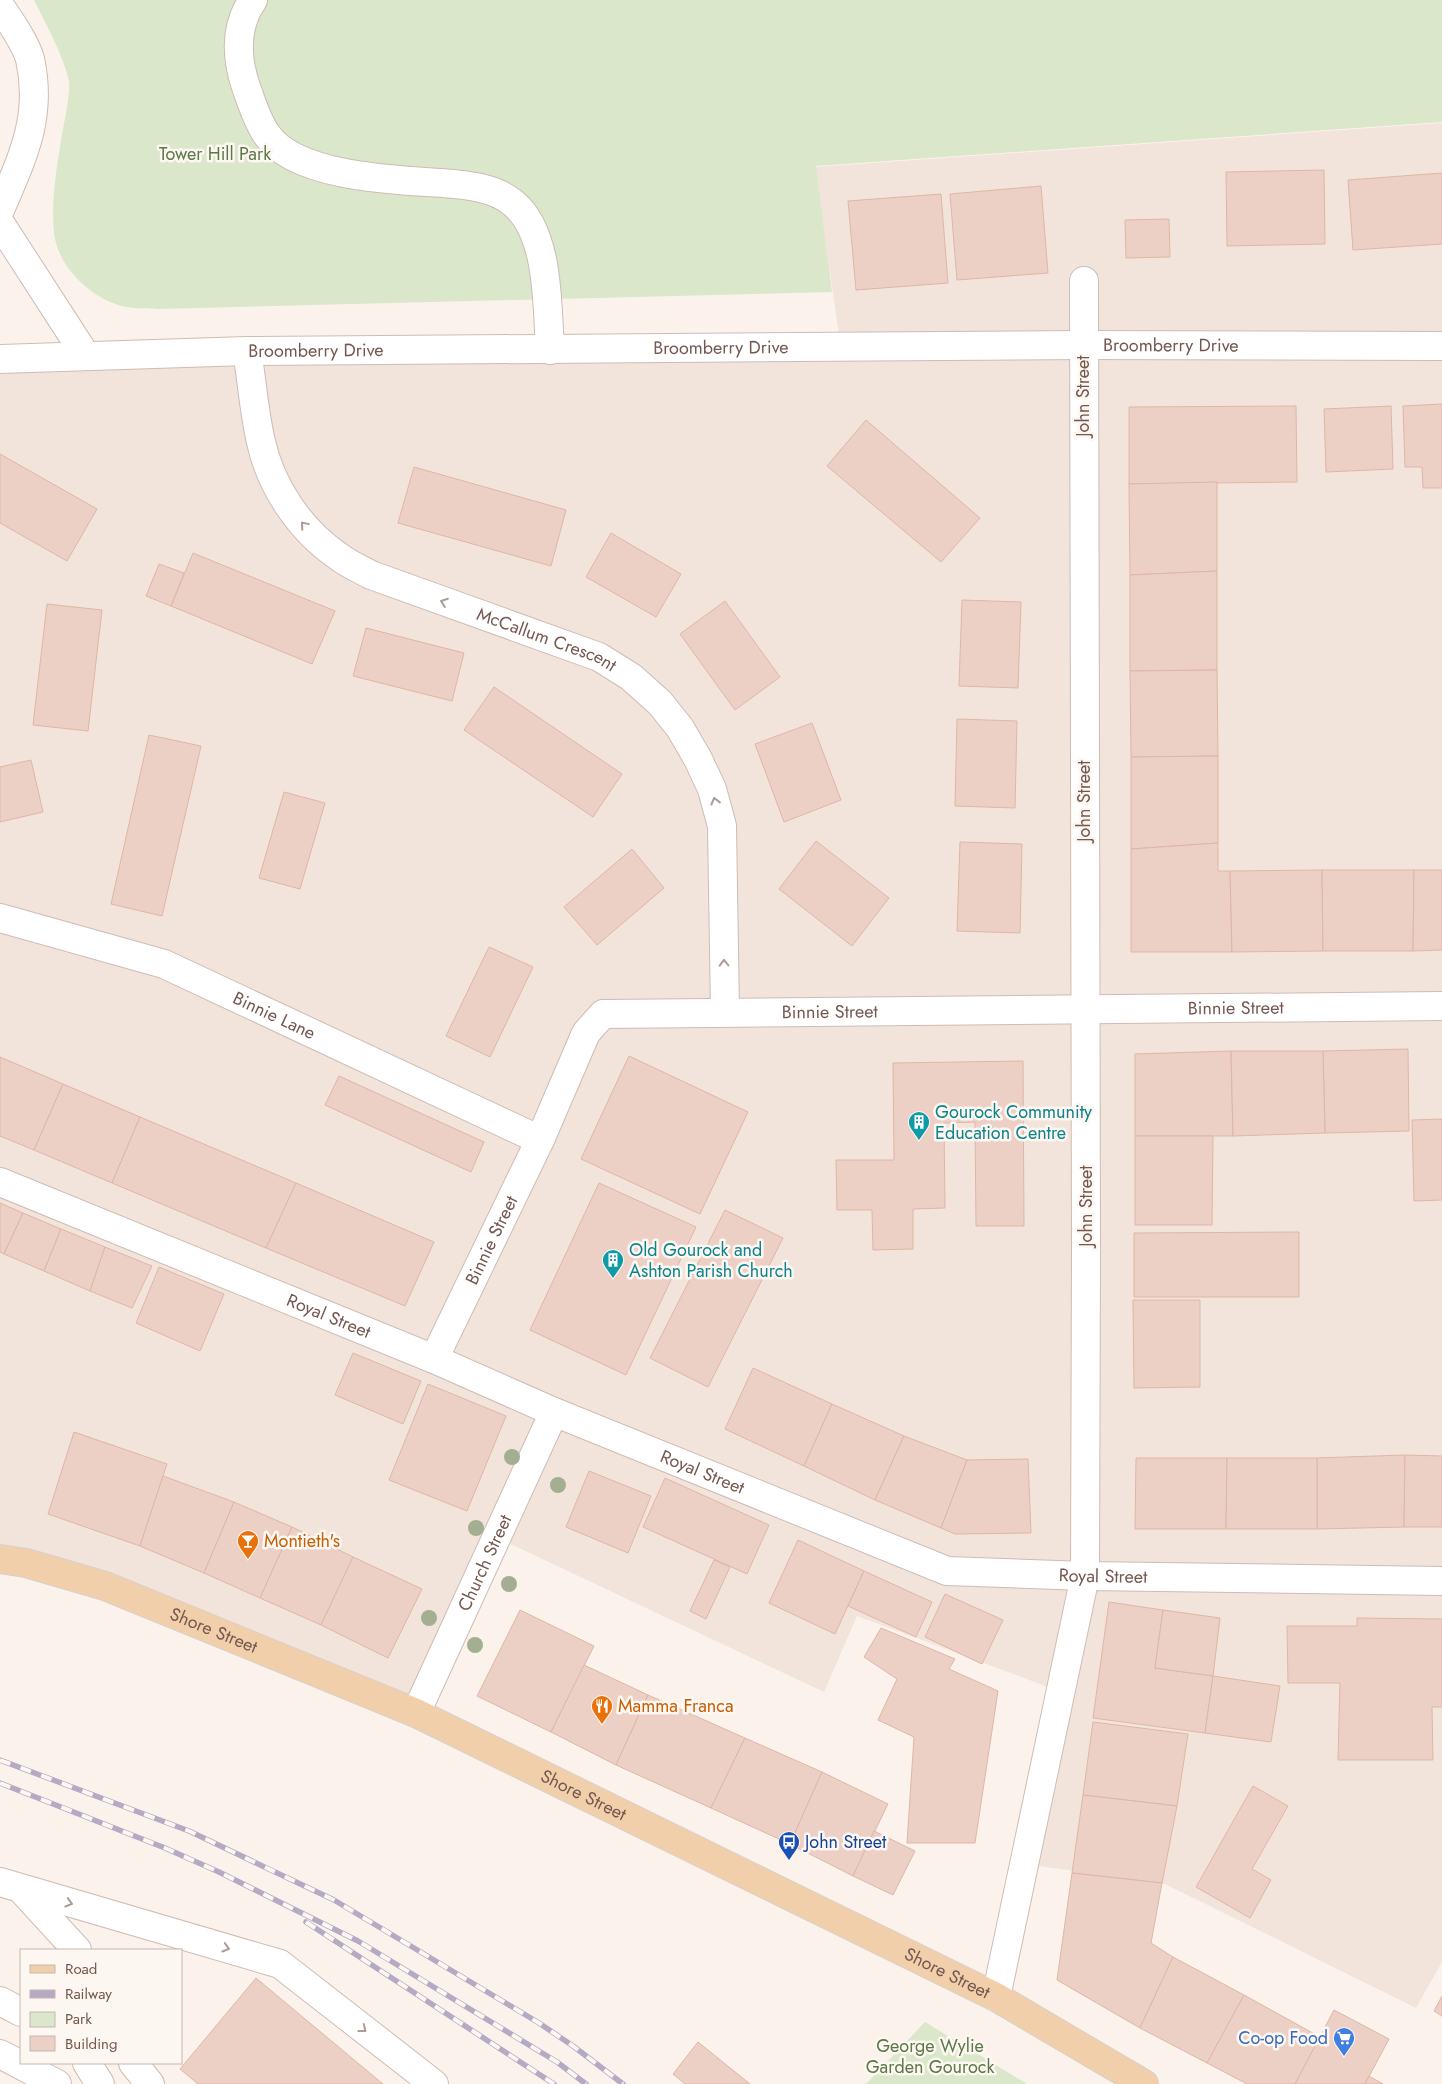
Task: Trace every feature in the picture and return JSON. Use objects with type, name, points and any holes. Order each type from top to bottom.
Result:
[{"type":"main road","name":"Shore Street","points":[[0,1559],[26,1563],[106,1586],[416,1713],[996,1997],[1144,2084]]},
{"type":"street","points":[[253,0],[244,13],[238,45],[245,83],[255,112],[268,136],[284,150],[308,164],[373,178],[468,185],[498,193],[515,204],[528,222],[538,244],[545,272],[550,350]]},
{"type":"street","points":[[0,6],[12,24],[29,58],[33,95],[33,122],[26,149],[0,210]]},
{"type":"street","points":[[0,223],[86,356]]},
{"type":"street","name":"John Street","points":[[996,1997],[1085,1576],[1084,281]]},
{"type":"street","name":"Broomberry Drive","points":[[0,359],[247,351],[1083,346],[1442,346]]},
{"type":"street","name":"McCallum Crescent","points":[[247,351],[263,449],[270,470],[288,506],[310,533],[338,556],[371,575],[599,657],[631,677],[660,703],[680,728],[698,759],[712,789],[722,826],[725,1012]]},
{"type":"street","name":"Binnie Lane","points":[[0,918],[164,964],[540,1140]]},
{"type":"street","name":"Binnie Street","points":[[434,1359],[540,1140],[586,1033],[603,1014],[1442,1006]]},
{"type":"street","name":"Royal Street","points":[[0,1182],[434,1359],[554,1412],[947,1571],[1085,1576],[1442,1581]]},
{"type":"street","name":"Church Street","points":[[416,1713],[554,1412]]},
{"type":"street","points":[[11,1886],[76,1949]]},
{"type":"street","points":[[11,1886],[280,1964],[434,2084]]},
{"type":"street","points":[[0,2001],[20,2011]]},
{"type":"street","points":[[0,2054],[56,2084]]},
{"type":"street","points":[[88,2064],[100,2084]]},
{"type":"street","points":[[135,2064],[150,2084]]},
{"type":"shaded area","points":[[1442,123],[1442,1962],[1416,2008],[1165,1884],[1018,1863],[1048,1687],[857,1616],[824,1692],[496,1537],[414,1712],[62,1558],[0,1550],[0,355],[840,343],[815,167]]},
{"type":"green space","name":"Tower Hill Park","points":[[34,0],[1442,0],[1442,122],[816,166],[832,292],[158,309],[135,308],[114,304],[90,290],[70,270],[57,246],[53,222],[54,198],[57,163],[68,102],[69,81],[49,29]]},
{"type":"green space","name":"George Wylie Garden Gourock","points":[[925,2022],[1027,2084],[866,2084]]},
{"type":"building","points":[[1324,170],[1325,244],[1227,246],[1226,172]]},
{"type":"building","points":[[1442,173],[1442,244],[1353,250],[1348,180]]},
{"type":"building","points":[[1041,186],[1048,273],[957,280],[950,194]]},
{"type":"building","points":[[941,194],[948,283],[856,290],[848,201]]},
{"type":"building","points":[[1169,219],[1170,257],[1126,258],[1125,220]]},
{"type":"building","points":[[1442,404],[1442,488],[1423,488],[1422,467],[1405,467],[1403,406]]},
{"type":"building","points":[[1296,406],[1297,482],[1129,484],[1129,407]]},
{"type":"building","points":[[1391,406],[1393,469],[1326,472],[1324,409]]},
{"type":"building","points":[[866,420],[980,518],[941,562],[827,466]]},
{"type":"building","points":[[0,454],[97,509],[67,561],[0,523]]},
{"type":"building","points":[[414,467],[566,510],[551,566],[398,523]]},
{"type":"building","points":[[1217,482],[1217,571],[1130,575],[1129,484]]},
{"type":"building","points":[[611,533],[681,574],[656,617],[586,577]]},
{"type":"building","points":[[193,553],[335,611],[312,664],[171,606]]},
{"type":"building","points":[[159,564],[184,573],[171,606],[146,596]]},
{"type":"building","points":[[1217,571],[1217,670],[1130,671],[1130,575]]},
{"type":"building","points":[[962,600],[1021,602],[1018,688],[959,686]]},
{"type":"building","points":[[725,601],[780,677],[735,710],[680,634]]},
{"type":"building","points":[[47,604],[102,610],[88,731],[33,725]]},
{"type":"building","points":[[366,628],[464,653],[452,701],[353,676]]},
{"type":"building","points":[[1217,670],[1218,756],[1131,757],[1130,671]]},
{"type":"building","points":[[494,687],[622,774],[593,817],[464,730]]},
{"type":"building","points":[[957,719],[1017,721],[1015,808],[955,806]]},
{"type":"building","points":[[812,723],[841,800],[784,822],[755,744]]},
{"type":"building","points":[[149,735],[201,746],[162,916],[111,904]]},
{"type":"building","points":[[1218,756],[1218,843],[1131,849],[1131,757]]},
{"type":"building","points":[[31,760],[43,812],[0,822],[0,767]]},
{"type":"building","points":[[284,792],[325,803],[300,889],[259,878]]},
{"type":"building","points":[[816,841],[889,898],[852,946],[779,889]]},
{"type":"building","points":[[960,842],[1022,844],[1020,933],[957,931]]},
{"type":"building","points":[[1218,843],[1218,871],[1230,871],[1232,952],[1131,952],[1131,849]]},
{"type":"building","points":[[632,849],[664,888],[597,945],[564,907]]},
{"type":"building","points":[[1322,870],[1323,951],[1232,952],[1230,871]]},
{"type":"building","points":[[1322,870],[1414,870],[1413,951],[1323,951]]},
{"type":"building","points":[[1414,870],[1442,870],[1442,950],[1413,951]]},
{"type":"building","points":[[489,947],[533,967],[490,1057],[446,1036]]},
{"type":"building","points":[[1408,1049],[1409,1131],[1325,1133],[1323,1051]]},
{"type":"building","points":[[1231,1051],[1233,1136],[1135,1136],[1135,1054]]},
{"type":"building","points":[[1231,1051],[1323,1051],[1325,1133],[1233,1136]]},
{"type":"building","points":[[629,1056],[748,1112],[700,1214],[581,1159]]},
{"type":"building","points":[[0,1057],[63,1084],[34,1150],[0,1136]]},
{"type":"building","name":"Gourock Community Education Centre","points":[[1023,1061],[1024,1226],[976,1226],[975,1122],[944,1123],[945,1208],[913,1209],[913,1249],[873,1250],[872,1210],[837,1210],[836,1160],[894,1160],[893,1063]]},
{"type":"building","points":[[339,1076],[484,1142],[471,1172],[325,1105]]},
{"type":"building","points":[[63,1084],[140,1117],[112,1183],[34,1150]]},
{"type":"building","points":[[140,1117],[296,1183],[266,1248],[112,1183]]},
{"type":"building","points":[[1442,1119],[1442,1200],[1414,1201],[1412,1120]]},
{"type":"building","points":[[1135,1136],[1213,1136],[1212,1225],[1135,1225]]},
{"type":"building","points":[[296,1183],[434,1242],[405,1306],[266,1248]]},
{"type":"building","name":"Old Gourock and Ashton Parish Church","points":[[599,1183],[696,1227],[626,1375],[530,1330]]},
{"type":"building","points":[[0,1203],[23,1213],[4,1254],[0,1252]]},
{"type":"building","points":[[725,1210],[783,1238],[708,1387],[650,1358]]},
{"type":"building","points":[[23,1213],[61,1229],[44,1271],[4,1254]]},
{"type":"building","points":[[61,1229],[105,1247],[90,1291],[44,1271]]},
{"type":"building","points":[[1299,1232],[1299,1297],[1134,1297],[1134,1233]]},
{"type":"building","points":[[105,1247],[152,1266],[132,1308],[90,1291]]},
{"type":"building","points":[[159,1267],[224,1294],[200,1351],[136,1323]]},
{"type":"building","points":[[1133,1300],[1200,1300],[1200,1387],[1134,1388]]},
{"type":"building","points":[[353,1353],[421,1381],[403,1424],[335,1395]]},
{"type":"building","points":[[753,1368],[832,1404],[804,1466],[725,1429]]},
{"type":"building","points":[[428,1384],[506,1416],[467,1511],[389,1480]]},
{"type":"building","points":[[832,1404],[904,1436],[875,1500],[804,1466]]},
{"type":"building","points":[[74,1432],[167,1464],[140,1546],[48,1514]]},
{"type":"building","points":[[904,1436],[967,1460],[941,1528],[875,1500]]},
{"type":"building","points":[[1405,1455],[1404,1527],[1317,1529],[1317,1458]]},
{"type":"building","points":[[1405,1455],[1442,1456],[1442,1527],[1404,1527]]},
{"type":"building","points":[[1136,1458],[1227,1458],[1226,1529],[1135,1529]]},
{"type":"building","points":[[1227,1458],[1317,1458],[1317,1529],[1226,1529]]},
{"type":"building","points":[[1028,1459],[1031,1533],[955,1534],[941,1528],[967,1460]]},
{"type":"building","points":[[589,1471],[651,1496],[628,1553],[566,1527]]},
{"type":"building","points":[[163,1476],[234,1502],[204,1573],[140,1546]]},
{"type":"building","points":[[665,1478],[769,1525],[747,1574],[643,1527]]},
{"type":"building","points":[[234,1502],[292,1527],[260,1598],[204,1573]]},
{"type":"building","points":[[292,1527],[353,1557],[321,1625],[260,1598]]},
{"type":"building","points":[[798,1540],[864,1571],[835,1634],[769,1603]]},
{"type":"building","points":[[353,1557],[422,1589],[388,1658],[321,1625]]},
{"type":"building","points":[[714,1560],[730,1567],[706,1619],[690,1611]]},
{"type":"building","points":[[864,1571],[932,1602],[916,1637],[848,1606]]},
{"type":"building","points":[[945,1594],[1003,1620],[982,1664],[925,1637]]},
{"type":"building","points":[[1109,1602],[1163,1610],[1155,1668],[1213,1676],[1205,1733],[1093,1718]]},
{"type":"building","points":[[520,1610],[594,1646],[551,1732],[477,1696]]},
{"type":"building","points":[[1163,1610],[1220,1618],[1213,1676],[1155,1668]]},
{"type":"building","points":[[1357,1618],[1442,1619],[1442,1707],[1432,1707],[1433,1760],[1338,1760],[1340,1683],[1288,1683],[1287,1626],[1357,1626]]},
{"type":"building","points":[[881,1628],[955,1659],[949,1669],[998,1691],[975,1843],[907,1843],[914,1737],[878,1720],[897,1679],[864,1657]]},
{"type":"building","points":[[584,1665],[648,1695],[616,1765],[551,1732]]},
{"type":"building","points":[[1213,1676],[1280,1686],[1271,1742],[1205,1733]]},
{"type":"building","points":[[648,1695],[745,1738],[711,1808],[616,1765]]},
{"type":"building","points":[[1093,1722],[1188,1734],[1177,1806],[1083,1795]]},
{"type":"building","points":[[745,1738],[822,1772],[790,1844],[711,1808]]},
{"type":"building","points":[[822,1772],[888,1804],[853,1876],[790,1844]]},
{"type":"building","points":[[1253,1786],[1288,1806],[1252,1869],[1271,1880],[1250,1918],[1196,1887]]},
{"type":"building","points":[[1083,1795],[1177,1806],[1162,1883],[1072,1873]]},
{"type":"building","points":[[874,1831],[915,1851],[893,1895],[853,1876]]},
{"type":"building","points":[[1072,1873],[1162,1883],[1151,1943],[1173,1957],[1140,2028],[1057,1980]]},
{"type":"building","points":[[1173,1957],[1244,1995],[1207,2063],[1140,2028]]},
{"type":"building","points":[[256,1978],[383,2084],[198,2084],[180,2069]]},
{"type":"building","points":[[1244,1995],[1320,2037],[1295,2084],[1247,2084],[1207,2063]]},
{"type":"building","points":[[1442,1996],[1442,2016],[1434,2011]]},
{"type":"building","name":"Co-op Food","points":[[1334,2010],[1389,2039],[1365,2084],[1295,2084]]},
{"type":"building","points":[[698,2042],[750,2084],[685,2084],[673,2074]]},
{"type":"building","points":[[1369,2076],[1383,2084],[1365,2084]]},
{"type":"railway","points":[[0,1760],[189,1831],[334,1900],[539,2023],[623,2084]]},
{"type":"railway","points":[[0,1783],[165,1848],[219,1872],[358,1941],[557,2062],[586,2084]]},
{"type":"railway","points":[[306,1922],[554,2084]]},
{"type":"place","name":"Gourock Community Education Centre","points":[[919,1141]]},
{"type":"place","name":"Old Gourock and Ashton Parish Church","points":[[613,1279]]},
{"type":"place","name":"Montieth's","points":[[248,1560]]},
{"type":"place","name":"Mamma Franca","points":[[602,1725]]},
{"type":"place","name":"John Street","points":[[789,1861]]},
{"type":"place","name":"Co-op Food","points":[[1344,2057]]}]
